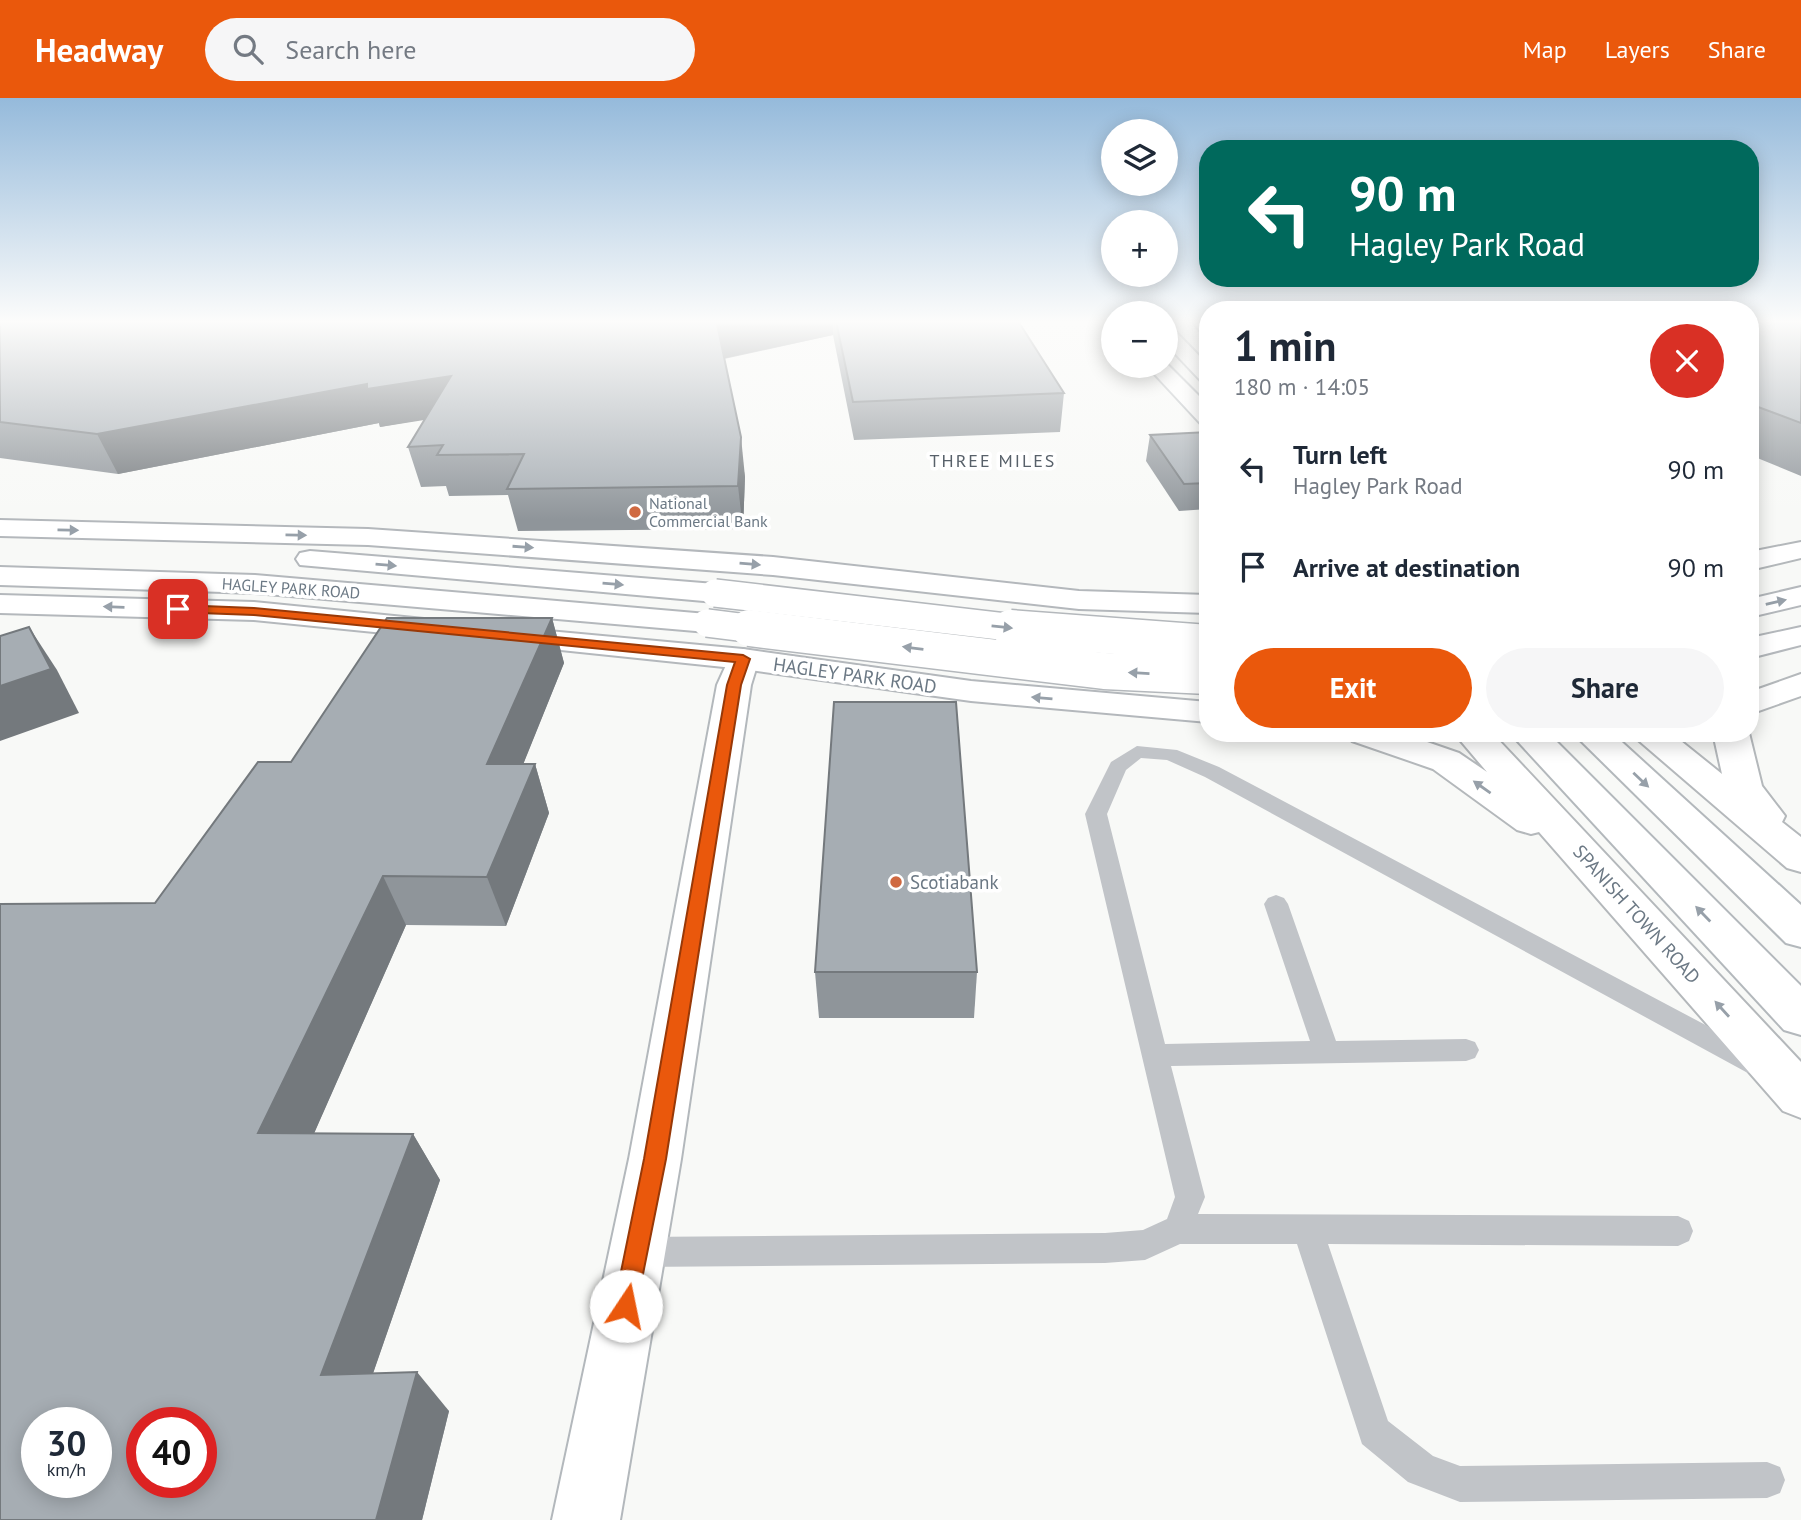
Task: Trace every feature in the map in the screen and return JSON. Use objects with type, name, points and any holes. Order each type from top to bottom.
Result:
[{"type":"main road","points":[[1178,387],[1199,409]]},
{"type":"main road","points":[[0,528],[368,537],[614,553],[774,566],[1079,600],[1160,589],[1199,580]]},
{"type":"main road","name":"HAGLEY PARK ROAD","points":[[0,550],[261,555],[711,608],[1104,671],[1199,676]]},
{"type":"main road","points":[[1759,559],[1801,550]]},
{"type":"main road","name":"HAGLEY PARK ROAD","points":[[0,576],[255,584],[711,608],[1199,642]]},
{"type":"main road","points":[[1759,606],[1801,596]]},
{"type":"main road","points":[[586,1520],[655,1159],[734,685],[743,659],[820,611],[889,599],[1199,604]]},
{"type":"main road","name":"HAGLEY PARK ROAD","points":[[0,604],[254,611],[743,659],[971,691],[1199,711]]},
{"type":"main road","points":[[1759,646],[1801,636]]},
{"type":"main road","points":[[1759,689],[1801,683]]},
{"type":"main road","points":[[1759,700],[1801,683]]},
{"type":"main road","points":[[1391,742],[1446,761],[1534,823],[1663,943]]},
{"type":"main road","name":"SPANISH TOWN ROAD","points":[[1480,742],[1794,1088]]},
{"type":"main road","points":[[1537,742],[1801,1016]]},
{"type":"main road","points":[[1601,742],[1801,931]]},
{"type":"main road","points":[[1659,742],[1800,857]]},
{"type":"main road","points":[[1733,742],[1744,789],[1800,857]]},
{"type":"lane","points":[[1178,1229],[1191,1197],[1096,814],[1118,767],[1136,752],[1170,754],[1212,772],[1794,1088]]},
{"type":"lane","points":[[1276,904],[1327,1052]]},
{"type":"lane","points":[[1156,1055],[1466,1050]]},
{"type":"lane","points":[[637,1252],[1105,1248],[1145,1245],[1178,1229],[1678,1231]]},
{"type":"lane","points":[[1308,1230],[1374,1432],[1421,1469],[1460,1484],[1768,1480]]},
{"type":"building","points":[[0,387],[349,387],[97,434],[0,422]]},
{"type":"building","points":[[444,387],[730,387],[741,437],[738,486],[507,489],[524,454],[437,455],[443,445],[408,447]]},
{"type":"building","points":[[850,387],[1060,387],[1064,393],[853,402]]},
{"type":"building","points":[[1759,387],[1801,387],[1801,423],[1759,407]]},
{"type":"building","points":[[1199,432],[1199,483],[1184,484],[1150,435]]},
{"type":"building","points":[[387,618],[552,618],[487,764],[535,764],[487,877],[383,876],[258,1133],[413,1134],[321,1375],[417,1372],[376,1520],[0,1520],[0,904],[155,903],[258,762],[291,762]]},
{"type":"building","points":[[29,627],[51,669],[0,686],[0,636]]},
{"type":"building","name":"Scotiabank","points":[[834,702],[956,702],[977,972],[815,972]]},
{"type":"place","name":"National Commercial Bank","points":[[635,512]]},
{"type":"place","name":"Scotiabank","points":[[896,882]]},
{"type":"district","name":"THREE MILES","points":[[993,460]]},
{"type":"route","points":[[178,609],[254,611],[743,659],[734,685],[655,1159],[626,1306]]}]
